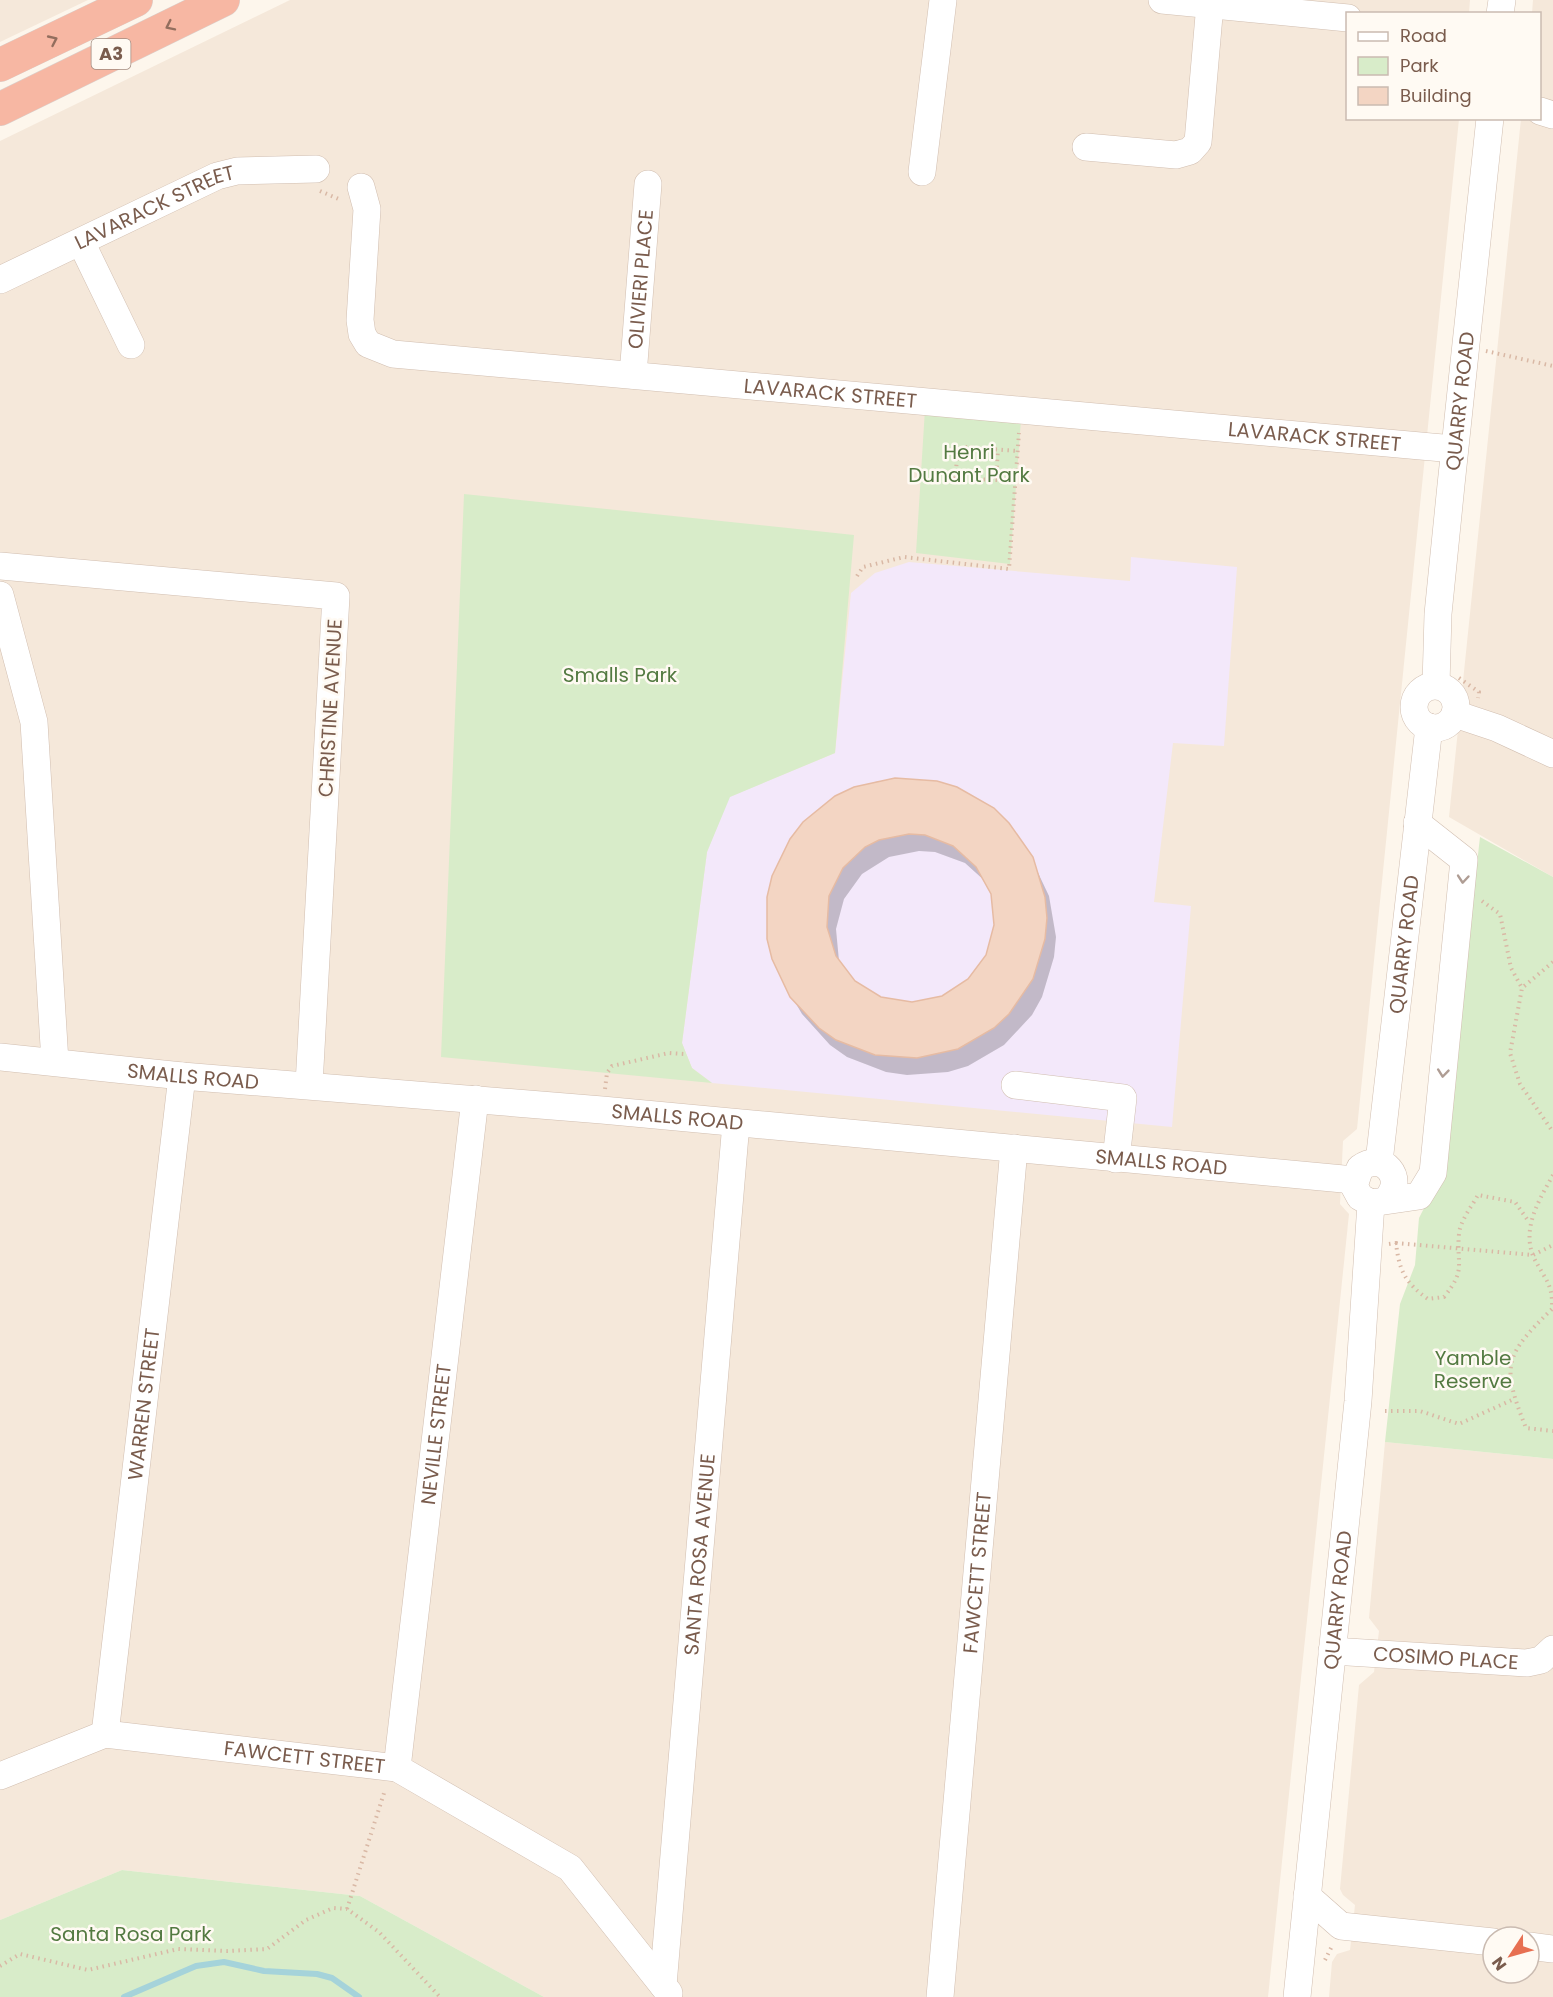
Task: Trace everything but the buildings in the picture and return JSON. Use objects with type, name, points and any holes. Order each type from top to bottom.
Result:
[{"type":"highway","name":"A3","points":[[0,64],[136,0]]},
{"type":"highway","name":"A3","points":[[0,109],[222,0]]},
{"type":"street","points":[[922,172],[943,0]]},
{"type":"street","points":[[1162,0],[1346,18]]},
{"type":"street","points":[[1086,147],[1176,155],[1190,151],[1198,142],[1210,4]]},
{"type":"street","name":"QUARRY ROAD","points":[[1448,682],[1438,614],[1490,120]]},
{"type":"street","name":"LAVARACK STREET","points":[[0,280],[217,176],[237,171],[306,169]]},
{"type":"street","name":"OLIVIERI PLACE","points":[[633,375],[648,184]]},
{"type":"street","name":"LAVARACK STREET","points":[[364,198],[360,320],[362,334],[368,345],[393,354],[1454,448]]},
{"type":"street","points":[[81,242],[130,345]]},
{"type":"street","name":"CHRISTINE AVENUE","points":[[0,566],[336,596],[309,1085]]},
{"type":"street","points":[[0,595],[34,722],[55,1062]]},
{"type":"street","points":[[1448,682],[1445,688],[1453,695],[1456,704],[1497,728],[1553,754]]},
{"type":"street","points":[[1448,682],[1422,690],[1414,703],[1417,718],[1429,727],[1445,726],[1466,708]]},
{"type":"street","name":"QUARRY ROAD","points":[[1379,1162],[1429,727]]},
{"type":"street","points":[[1379,1201],[1395,1189],[1394,1175],[1390,1169],[1379,1162],[1365,1164],[1360,1168],[1354,1180],[1356,1192],[1379,1201],[1419,1196],[1433,1173],[1464,860],[1417,823]]},
{"type":"street","name":"SMALLS ROAD","points":[[0,1057],[182,1076],[602,1110],[1354,1180]]},
{"type":"street","name":"WARREN STREET","points":[[105,1734],[182,1076]]},
{"type":"street","points":[[1016,1085],[1123,1098],[1116,1159]]},
{"type":"street","name":"NEVILLE STREET","points":[[395,1768],[475,1099]]},
{"type":"street","name":"SANTA ROSA AVENUE","points":[[668,1991],[736,1123]]},
{"type":"street","name":"FAWCETT STREET","points":[[940,1997],[1014,1148]]},
{"type":"street","name":"QUARRY ROAD","points":[[1297,1997],[1358,1401],[1368,1246],[1379,1201]]},
{"type":"street","name":"COSIMO PLACE","points":[[1332,1651],[1527,1663],[1541,1660],[1553,1649]]},
{"type":"street","name":"FAWCETT STREET","points":[[0,1776],[105,1734],[395,1768],[570,1868],[668,1991]]},
{"type":"street","points":[[1307,1896],[1341,1926],[1481,1941]]},
{"type":"path","points":[[306,169],[331,198],[364,198]]},
{"type":"path","points":[[1483,350],[1553,366]]},
{"type":"path","points":[[857,576],[863,567],[904,557],[1009,569],[1021,408]]},
{"type":"path","points":[[1015,481],[996,479],[995,482],[955,478],[958,451],[961,448],[1018,451]]},
{"type":"path","points":[[996,479],[998,450]]},
{"type":"path","points":[[1448,682],[1479,692],[1466,708]]},
{"type":"path","points":[[1461,893],[1486,903],[1500,914],[1511,968],[1522,988],[1510,1053],[1520,1084],[1553,1132]]},
{"type":"path","points":[[1522,988],[1553,962]]},
{"type":"path","points":[[602,1110],[607,1073],[612,1066],[669,1053],[685,1054]]},
{"type":"path","points":[[1529,1223],[1553,1175]]},
{"type":"path","points":[[1396,1243],[1398,1266],[1413,1289],[1428,1299],[1444,1296],[1458,1279],[1458,1232],[1478,1196],[1515,1202],[1529,1223],[1533,1255],[1552,1289],[1552,1309],[1516,1346],[1509,1375],[1514,1399],[1526,1428],[1553,1431]]},
{"type":"path","points":[[1368,1246],[1396,1243],[1533,1255],[1553,1245]]},
{"type":"path","points":[[1385,1411],[1419,1411],[1459,1424],[1514,1399]]},
{"type":"path","points":[[347,1909],[395,1768]]},
{"type":"path","points":[[0,1966],[20,1954],[88,1970],[178,1949],[227,1951],[267,1949],[306,1920],[333,1908],[347,1909],[379,1932],[440,1997]]},
{"type":"path","points":[[1323,1963],[1341,1926]]},
{"type":"shaded area","points":[[0,0],[88,0],[0,42]]},
{"type":"shaded area","points":[[290,0],[1470,0],[1469,12],[1346,12],[1346,120],[1459,120],[1357,1129],[1343,1141],[1340,1204],[1349,1214],[1268,1997],[544,1997],[360,1896],[122,1870],[0,1920],[0,141]]},
{"type":"shaded area","points":[[1533,0],[1553,0],[1553,877],[1449,817],[1521,120],[1541,120],[1541,12],[1532,12]]},
{"type":"shaded area","points":[[1131,557],[1237,567],[1224,746],[1173,743],[1154,902],[1191,906],[1172,1127],[712,1083],[692,1068],[682,1043],[707,852],[729,797],[835,753],[851,593],[875,573],[909,562],[1130,581]]},
{"type":"shaded area","points":[[1385,1442],[1553,1459],[1553,1997],[1329,1997],[1332,1962],[1337,1954],[1350,1950],[1355,1905],[1343,1895],[1340,1889],[1359,1685],[1374,1672],[1379,1631],[1369,1618]]},
{"type":"green space","name":"Henri Dunant Park","points":[[925,409],[1021,420],[1010,564],[916,553]]},
{"type":"green space","name":"Smalls Park","points":[[464,494],[854,535],[835,753],[730,797],[707,852],[682,1043],[692,1068],[712,1083],[441,1057]]},
{"type":"green space","name":"Yamble Reserve","points":[[1480,837],[1553,877],[1553,1459],[1385,1442],[1400,1304],[1415,1265],[1419,1218],[1442,1173]]},
{"type":"green space","name":"Santa Rosa Park","points":[[122,1870],[360,1896],[544,1997],[0,1997],[0,1920]]},
{"type":"waterway","points":[[124,1997],[196,1966],[224,1962],[264,1971],[317,1974],[332,1978],[359,1997]]}]
